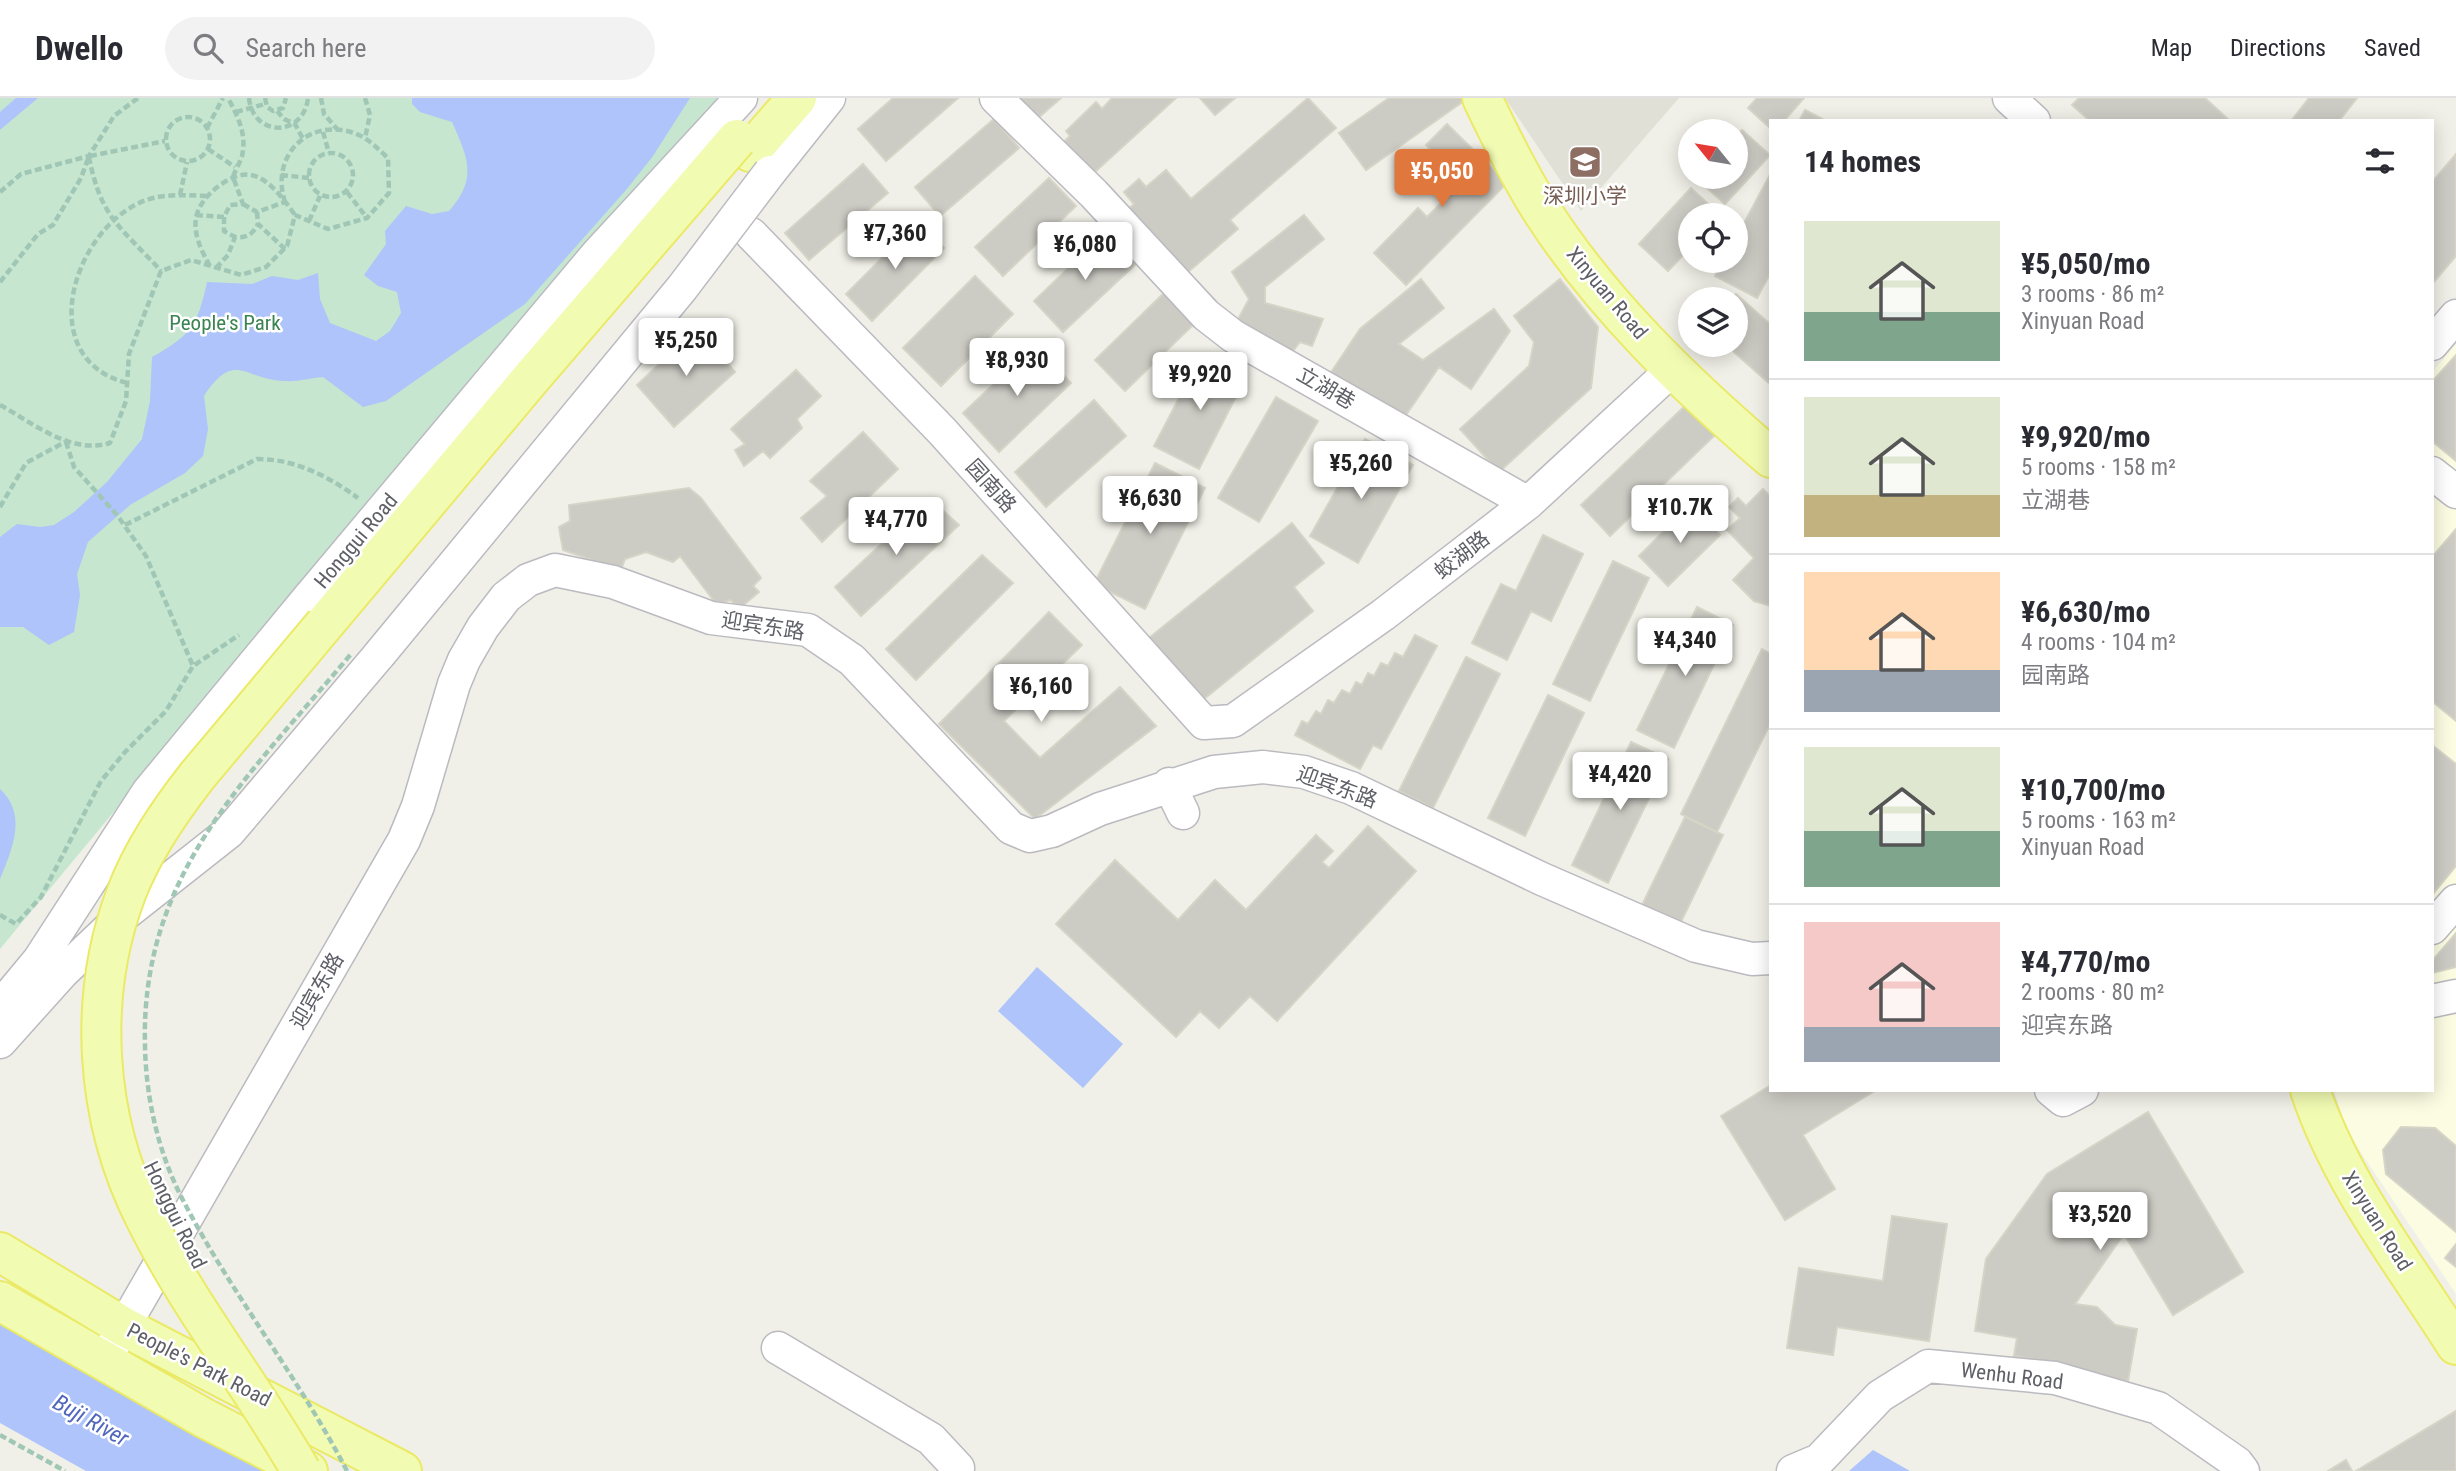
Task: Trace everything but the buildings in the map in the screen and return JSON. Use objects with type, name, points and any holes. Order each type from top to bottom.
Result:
[{"type":"main road","name":"Honggui Road","points":[[327,1471],[313,1441],[195,1261],[163,1202],[142,1147],[129,1075],[126,1015],[131,971],[140,930],[163,873],[203,806],[743,147],[771,98]]},
{"type":"main road","name":"Honggui Road","points":[[301,1471],[180,1280],[129,1183],[115,1142],[102,1068],[101,1020],[111,940],[127,892],[148,848],[197,776],[532,377],[743,147],[797,98]]},
{"type":"main road","name":"Xinyuan Road","points":[[1482,98],[1536,201],[1618,311],[1674,368],[1769,455]]},
{"type":"main road","name":"Xinyuan Road","points":[[2311,1092],[2322,1126],[2344,1170],[2456,1345]]},
{"type":"main road","name":"People's Park Road","points":[[0,1252],[124,1327],[402,1471]]},
{"type":"main road","name":"People's Park Road","points":[[0,1301],[104,1362],[309,1471]]},
{"type":"street","name":"Honggui Road","points":[[0,1042],[32,1004],[120,918],[229,832],[366,653],[682,288],[743,147],[741,98]]},
{"type":"street","name":"Honggui Road","points":[[0,1007],[46,950],[148,792],[598,253],[743,147],[829,98]]},
{"type":"street","name":"立湖巷","points":[[996,98],[1094,194],[1206,316],[1233,336],[1528,503]]},
{"type":"street","points":[[2008,98],[2032,119]]},
{"type":"street","name":"园南路","points":[[751,234],[942,431],[1204,723],[1233,721]]},
{"type":"street","points":[[2434,342],[2456,316]]},
{"type":"street","name":"蛟湖路","points":[[1233,721],[1383,615],[1528,503],[1674,368]]},
{"type":"street","points":[[2434,475],[2456,492]]},
{"type":"street","name":"迎宾东路","points":[[104,1362],[404,840],[418,806],[454,684],[464,660],[483,627],[506,597],[528,580],[555,570],[576,572],[613,582],[711,618],[808,630],[852,660],[1010,828],[1030,836],[1052,831],[1169,784],[1214,772],[1262,767],[1304,772],[1351,788],[1542,879],[1696,946],[1752,958],[1769,958]]},
{"type":"street","points":[[1169,784],[1183,813]]},
{"type":"street","points":[[2434,926],[2456,901]]},
{"type":"street","points":[[2434,1001],[2456,996]]},
{"type":"street","points":[[2053,1092],[2063,1100],[2078,1092]]},
{"type":"street","points":[[778,1348],[931,1439],[960,1470]]},
{"type":"street","name":"Wenhu Road","points":[[1793,1471],[1819,1460],[1880,1396],[1928,1366],[2055,1378],[2158,1408],[2237,1463],[2243,1471]]},
{"type":"path","points":[[0,282],[38,234],[53,225],[81,178],[89,156],[114,116],[138,98]]},
{"type":"path","points":[[207,128],[223,98]]},
{"type":"path","points":[[228,98],[236,112],[243,138],[241,159],[235,167],[233,177],[243,204]]},
{"type":"path","points":[[249,98],[251,109],[261,123],[269,128],[287,128],[295,124],[307,108],[308,98]]},
{"type":"path","points":[[236,112],[251,109],[265,101],[269,110],[277,111],[284,107],[286,98]]},
{"type":"path","points":[[321,98],[324,114],[337,130]]},
{"type":"path","points":[[365,98],[370,115],[365,138]]},
{"type":"path","points":[[277,111],[284,120],[295,124],[303,139]]},
{"type":"path","points":[[181,117],[196,118],[207,128],[210,135],[208,149],[199,159],[187,162],[175,158],[165,141],[169,126],[181,117]]},
{"type":"path","points":[[213,267],[196,241],[195,215],[205,196],[233,177],[252,175],[285,202],[295,215],[328,229],[368,218],[389,193],[388,158],[365,138],[337,130],[298,140],[285,160],[279,184],[285,202]]},
{"type":"path","points":[[323,132],[329,153]]},
{"type":"path","points":[[0,192],[21,174],[89,156],[165,141]]},
{"type":"path","points":[[208,149],[235,167]]},
{"type":"path","points":[[309,178],[316,159],[329,153],[342,156],[352,166],[353,179],[347,192],[334,198],[320,196]]},
{"type":"path","points":[[89,156],[95,188],[111,221],[161,271]]},
{"type":"path","points":[[180,195],[187,162]]},
{"type":"path","points":[[281,175],[309,178]]},
{"type":"path","points":[[309,178],[320,196]]},
{"type":"path","points":[[347,192],[368,218]]},
{"type":"path","points":[[127,383],[96,371],[80,354],[72,333],[71,306],[77,277],[111,221],[138,203],[167,195],[205,196]]},
{"type":"path","points":[[309,221],[320,196]]},
{"type":"path","points":[[257,212],[258,224],[253,233],[244,238],[224,231],[224,217],[230,205],[243,204],[257,212],[285,202]]},
{"type":"path","points":[[195,215],[224,217]]},
{"type":"path","points":[[0,405],[66,441],[91,449],[110,443],[120,422],[129,354],[161,271],[191,260],[242,275],[266,267],[285,249],[295,215]]},
{"type":"path","points":[[258,224],[285,249]]},
{"type":"path","points":[[213,267],[228,255],[235,237]]},
{"type":"path","points":[[0,915],[16,925],[41,897],[101,781],[125,752],[166,711],[193,666],[146,556],[117,515],[74,467],[66,441]]},
{"type":"path","points":[[0,508],[26,463],[66,441]]},
{"type":"path","points":[[125,525],[257,459],[275,459],[307,468],[358,498]]},
{"type":"path","points":[[347,1471],[323,1424],[195,1223],[166,1164],[149,1094],[144,1024],[146,983],[154,947],[174,892],[195,849],[229,798],[366,653]]},
{"type":"path","points":[[0,1436],[65,1471]]},
{"type":"shaded area","name":"深圳小学","points":[[1505,98],[1679,98],[1581,211]]},
{"type":"shaded area","points":[[2456,344],[2456,1294],[2347,1132],[2335,1092],[2434,1092],[2434,370]]},
{"type":"green space","name":"People's Park","points":[[0,98],[721,98],[564,269],[0,949]]},
{"type":"water","points":[[16,98],[38,98],[0,130],[0,112]]},
{"type":"water","points":[[412,98],[690,98],[653,156],[626,190],[525,304],[386,401],[363,407],[323,377],[290,381],[271,379],[241,370],[224,374],[204,396],[208,429],[203,456],[185,473],[130,505],[88,542],[77,574],[80,595],[74,632],[49,645],[23,627],[0,627],[0,537],[17,524],[40,527],[54,525],[74,512],[107,482],[142,439],[150,401],[152,357],[190,328],[200,309],[207,282],[252,284],[272,276],[298,280],[318,273],[320,299],[330,323],[376,341],[390,331],[401,313],[397,292],[378,286],[364,275],[386,244],[385,231],[406,206],[432,214],[449,211],[464,188],[467,178],[466,157],[452,122],[420,112],[412,104]]},
{"type":"water","points":[[0,789],[14,810],[15,832],[0,879]]},
{"type":"water","points":[[1037,967],[1123,1044],[1083,1088],[998,1011]]},
{"type":"water","name":"Buji River","points":[[0,1321],[264,1471],[86,1471],[0,1423]]},
{"type":"water","points":[[1873,1450],[1910,1471],[1849,1471]]},
{"type":"place","name":"深圳小学","points":[[1585,162]]}]
